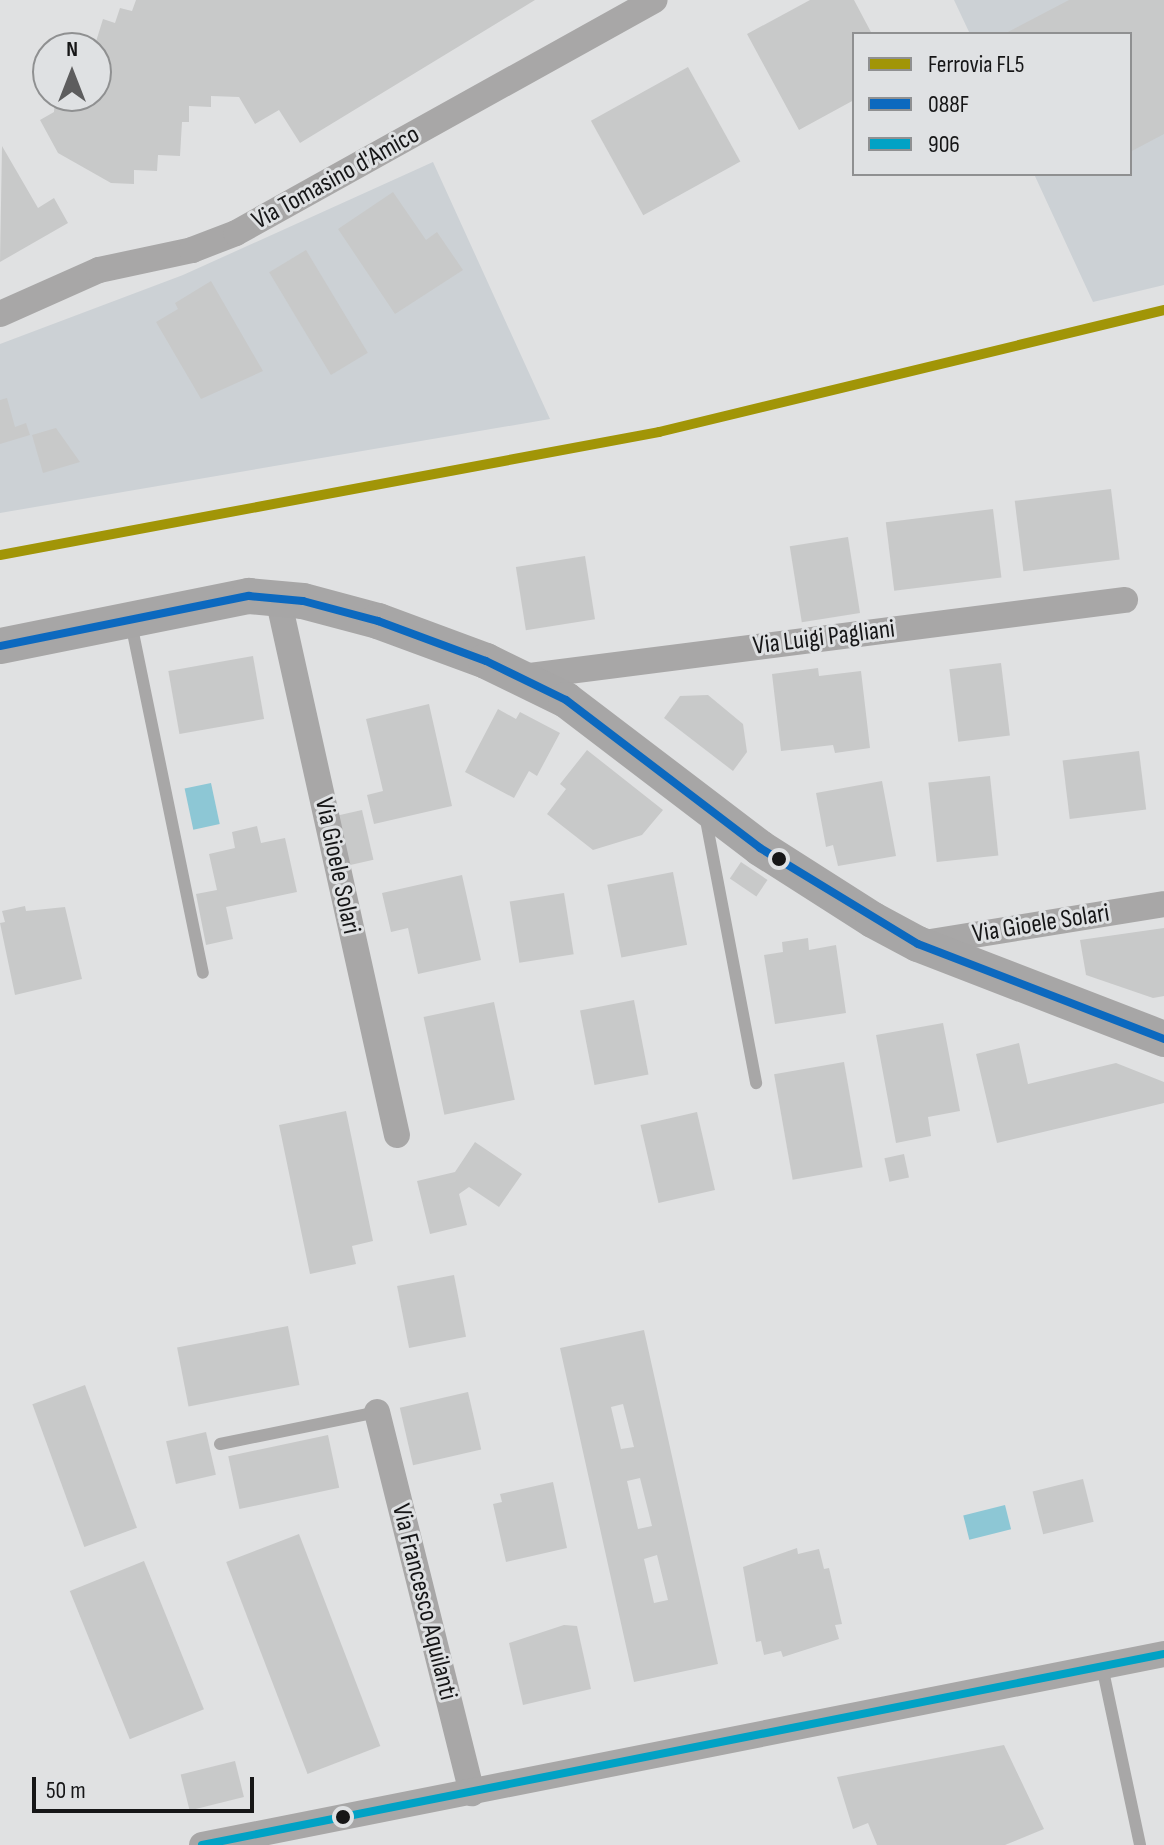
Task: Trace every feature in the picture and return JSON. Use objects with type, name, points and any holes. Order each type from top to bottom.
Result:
[{"type":"street","name":"Via Tomasino d'Amico","points":[[0,314],[99,270],[192,250],[236,233],[655,0]]},
{"type":"street","name":"Via Gioele Solari","points":[[0,646],[221,598],[278,598],[378,621],[522,677],[585,713],[703,806],[831,896],[918,944],[1164,1039]]},
{"type":"street","name":"Via Gioele Solari","points":[[278,598],[397,1135]]},
{"type":"street","name":"Via Luigi Pagliani","points":[[522,677],[1125,600]]},
{"type":"street","name":"Via Gioele Solari","points":[[918,944],[1164,904]]},
{"type":"street","name":"Via Francesco Aquilanti","points":[[377,1412],[472,1793]]},
{"type":"street","points":[[202,1845],[1164,1654]]},
{"type":"lane","points":[[130,618],[203,973]]},
{"type":"lane","points":[[703,806],[756,1083]]},
{"type":"lane","points":[[220,1444],[377,1412]]},
{"type":"lane","points":[[1102,1666],[1140,1845]]},
{"type":"shaded area","points":[[954,0],[1164,0],[1164,285],[1093,302],[1035,176],[1132,176],[1132,32],[969,32]]},
{"type":"shaded area","points":[[433,162],[550,419],[0,513],[0,344],[183,275]]},
{"type":"water","points":[[211,783],[220,824],[193,830],[185,789]]},
{"type":"water","points":[[1005,1505],[1011,1529],[969,1540],[963,1515]]},
{"type":"building","points":[[136,0],[535,0],[300,143],[279,110],[255,124],[239,97],[211,96],[211,107],[189,106],[189,122],[182,122],[180,156],[158,155],[157,171],[134,170],[134,184],[111,183],[58,153],[40,120],[54,112],[112,112],[112,32],[99,32],[103,19],[115,23],[120,8],[132,11]]},
{"type":"building","points":[[810,0],[854,0],[871,32],[852,32],[852,101],[799,130],[747,34]]},
{"type":"building","points":[[1069,0],[1164,0],[1164,134],[1132,151],[1132,32],[1008,32]]},
{"type":"building","points":[[688,67],[740,161],[643,215],[591,121]]},
{"type":"building","points":[[2,146],[38,208],[54,198],[68,223],[0,262]]},
{"type":"building","points":[[393,192],[426,240],[437,232],[463,270],[395,314],[338,229]]},
{"type":"building","points":[[306,250],[368,353],[331,375],[269,272]]},
{"type":"building","points":[[211,281],[263,371],[201,399],[156,322],[178,309],[175,303]]},
{"type":"building","points":[[7,398],[15,427],[26,423],[30,435],[0,444],[0,400]]},
{"type":"building","points":[[56,428],[80,462],[43,473],[32,435]]},
{"type":"building","points":[[1111,489],[1120,559],[1023,571],[1015,501]]},
{"type":"building","points":[[993,509],[1001,577],[894,591],[886,522]]},
{"type":"building","points":[[848,537],[860,613],[802,622],[790,546]]},
{"type":"building","points":[[585,556],[595,619],[526,630],[516,567]]},
{"type":"building","points":[[253,656],[264,719],[179,734],[168,671]]},
{"type":"building","points":[[1001,663],[1010,735],[958,742],[949,669]]},
{"type":"building","points":[[818,668],[819,676],[861,671],[870,748],[835,753],[833,745],[781,751],[772,674]]},
{"type":"building","points":[[708,695],[743,724],[747,752],[733,771],[664,718],[680,696]]},
{"type":"building","points":[[429,704],[452,806],[374,824],[367,795],[383,791],[366,719]]},
{"type":"building","points":[[498,709],[516,719],[520,712],[560,733],[537,776],[529,771],[514,798],[465,772]]},
{"type":"building","points":[[587,750],[663,810],[642,835],[593,850],[547,814],[566,789],[560,784]]},
{"type":"building","points":[[1139,751],[1146,810],[1070,819],[1063,760]]},
{"type":"building","points":[[990,776],[998,856],[937,862],[928,782]]},
{"type":"building","points":[[882,781],[896,856],[838,866],[833,845],[826,847],[816,793]]},
{"type":"building","points":[[362,810],[373,860],[348,866],[337,816]]},
{"type":"building","points":[[257,826],[261,843],[285,838],[297,892],[226,907],[233,939],[206,945],[196,894],[217,890],[209,854],[235,848],[232,832]]},
{"type":"building","points":[[741,862],[768,880],[756,896],[730,879]]},
{"type":"building","points":[[673,872],[687,945],[621,957],[607,885]]},
{"type":"building","points":[[462,875],[481,960],[418,974],[408,928],[391,932],[382,893]]},
{"type":"building","points":[[564,893],[574,954],[519,963],[510,902]]},
{"type":"building","points":[[25,906],[26,911],[65,907],[82,979],[15,995],[0,923],[5,922],[2,911]]},
{"type":"building","points":[[1164,928],[1164,996],[1153,998],[1086,975],[1080,940]]},
{"type":"building","points":[[808,938],[809,950],[836,945],[846,1013],[775,1024],[764,955],[783,952],[782,942]]},
{"type":"building","points":[[634,1000],[649,1075],[595,1085],[580,1010]]},
{"type":"building","points":[[494,1002],[515,1100],[444,1115],[424,1017]]},
{"type":"building","points":[[943,1023],[960,1111],[928,1117],[931,1136],[896,1143],[876,1035]]},
{"type":"building","points":[[1019,1043],[1028,1084],[1116,1063],[1164,1082],[1164,1103],[997,1143],[976,1054]]},
{"type":"building","points":[[844,1062],[863,1167],[793,1180],[774,1074]]},
{"type":"building","points":[[346,1111],[373,1241],[352,1246],[356,1264],[310,1274],[279,1125]]},
{"type":"building","points":[[697,1112],[715,1190],[658,1203],[640,1125]]},
{"type":"building","points":[[475,1142],[522,1174],[499,1207],[469,1187],[459,1194],[467,1225],[430,1234],[417,1181],[455,1172]]},
{"type":"building","points":[[904,1154],[909,1177],[889,1182],[884,1158]]},
{"type":"building","points":[[454,1275],[466,1337],[409,1348],[397,1286]]},
{"type":"building","points":[[288,1326],[299,1385],[189,1406],[177,1348]]},
{"type":"building","points":[[644,1330],[718,1664],[634,1682],[560,1348]],"holes":[[[623,1404],[634,1447],[621,1449],[611,1407]],[[640,1478],[652,1526],[638,1529],[627,1481]],[[657,1555],[668,1600],[654,1603],[644,1559]]]},
{"type":"building","points":[[85,1385],[137,1528],[84,1547],[32,1404]]},
{"type":"building","points":[[468,1392],[481,1449],[413,1465],[400,1408]]},
{"type":"building","points":[[206,1432],[216,1475],[176,1484],[166,1441]]},
{"type":"building","points":[[328,1435],[339,1488],[239,1509],[228,1456]]},
{"type":"building","points":[[1083,1479],[1094,1522],[1043,1534],[1033,1492]]},
{"type":"building","points":[[553,1482],[567,1548],[506,1562],[493,1504],[502,1502],[500,1494]]},
{"type":"building","points":[[299,1534],[380,1746],[308,1774],[226,1562]]},
{"type":"building","points":[[797,1548],[798,1554],[819,1549],[824,1569],[829,1568],[842,1624],[835,1625],[839,1639],[783,1657],[781,1651],[764,1655],[761,1641],[756,1642],[743,1567]]},
{"type":"building","points":[[144,1561],[204,1709],[130,1739],[70,1591]]},
{"type":"building","points":[[564,1625],[577,1626],[591,1689],[523,1705],[509,1643]]},
{"type":"building","points":[[1004,1745],[1044,1829],[1005,1845],[877,1845],[868,1823],[853,1829],[837,1777]]},
{"type":"building","points":[[235,1761],[244,1797],[190,1810],[181,1775]]},
{"type":"rail line","name":"FL5","points":[[0,555],[659,432],[1164,310]]},
{"type":"transit line","name":"088F","points":[[0,646],[249,596],[303,601],[378,621],[486,661],[566,700],[760,848],[918,944],[1164,1039]]},
{"type":"transit line","name":"906","points":[[202,1845],[1164,1654]]}]
